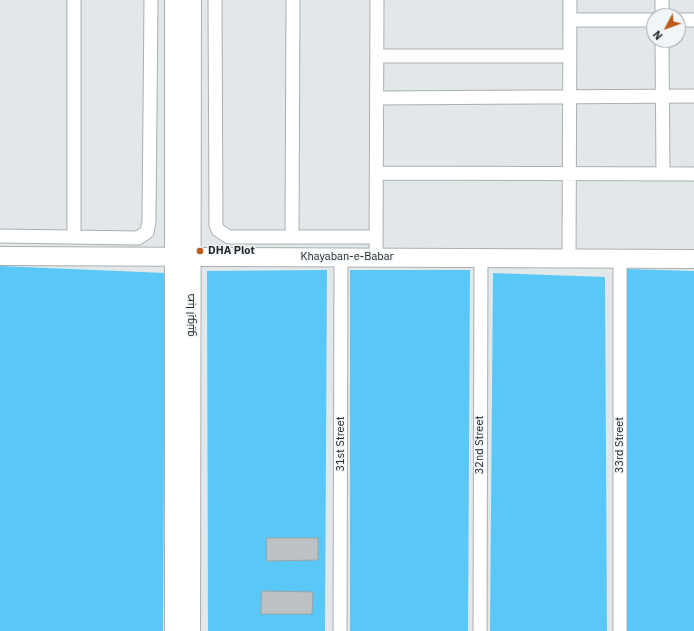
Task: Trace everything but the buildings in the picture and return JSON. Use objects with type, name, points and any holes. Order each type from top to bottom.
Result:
[{"type":"main road","name":"صبا ایونیو","points":[[174,0],[174,631]]},
{"type":"main road","name":"صبا ایونیو","points":[[190,631],[192,0]]},
{"type":"main road","name":"Khayaban-e-Babar","points":[[0,256],[694,259]]},
{"type":"street","points":[[74,0],[74,237]]},
{"type":"street","points":[[0,236],[138,238],[144,235],[149,227],[151,0]]},
{"type":"street","points":[[215,0],[216,225],[218,230],[229,237],[376,237]]},
{"type":"street","points":[[292,236],[293,0]]},
{"type":"street","points":[[376,258],[378,0]]},
{"type":"street","points":[[569,259],[570,0]]},
{"type":"street","points":[[570,20],[646,20]]},
{"type":"street","points":[[662,48],[663,174]]},
{"type":"street","points":[[377,56],[569,56]]},
{"type":"street","points":[[377,98],[694,96]]},
{"type":"street","points":[[377,173],[694,174]]},
{"type":"street","name":"31st Street","points":[[340,631],[341,257]]},
{"type":"street","name":"33rd Street","points":[[620,258],[620,631]]},
{"type":"street","name":"32nd Street","points":[[480,259],[480,631]]},
{"type":"shaded area","points":[[0,266],[165,273],[163,631],[0,631]]},
{"type":"shaded area","points":[[627,269],[694,271],[694,631],[626,631]]},
{"type":"shaded area","points":[[327,270],[325,631],[208,631],[207,271]]},
{"type":"shaded area","points":[[350,270],[470,270],[468,631],[350,631]]},
{"type":"shaded area","points":[[493,273],[605,277],[607,631],[490,631]]},
{"type":"place","name":"DHA Plot","points":[[200,251]]}]
